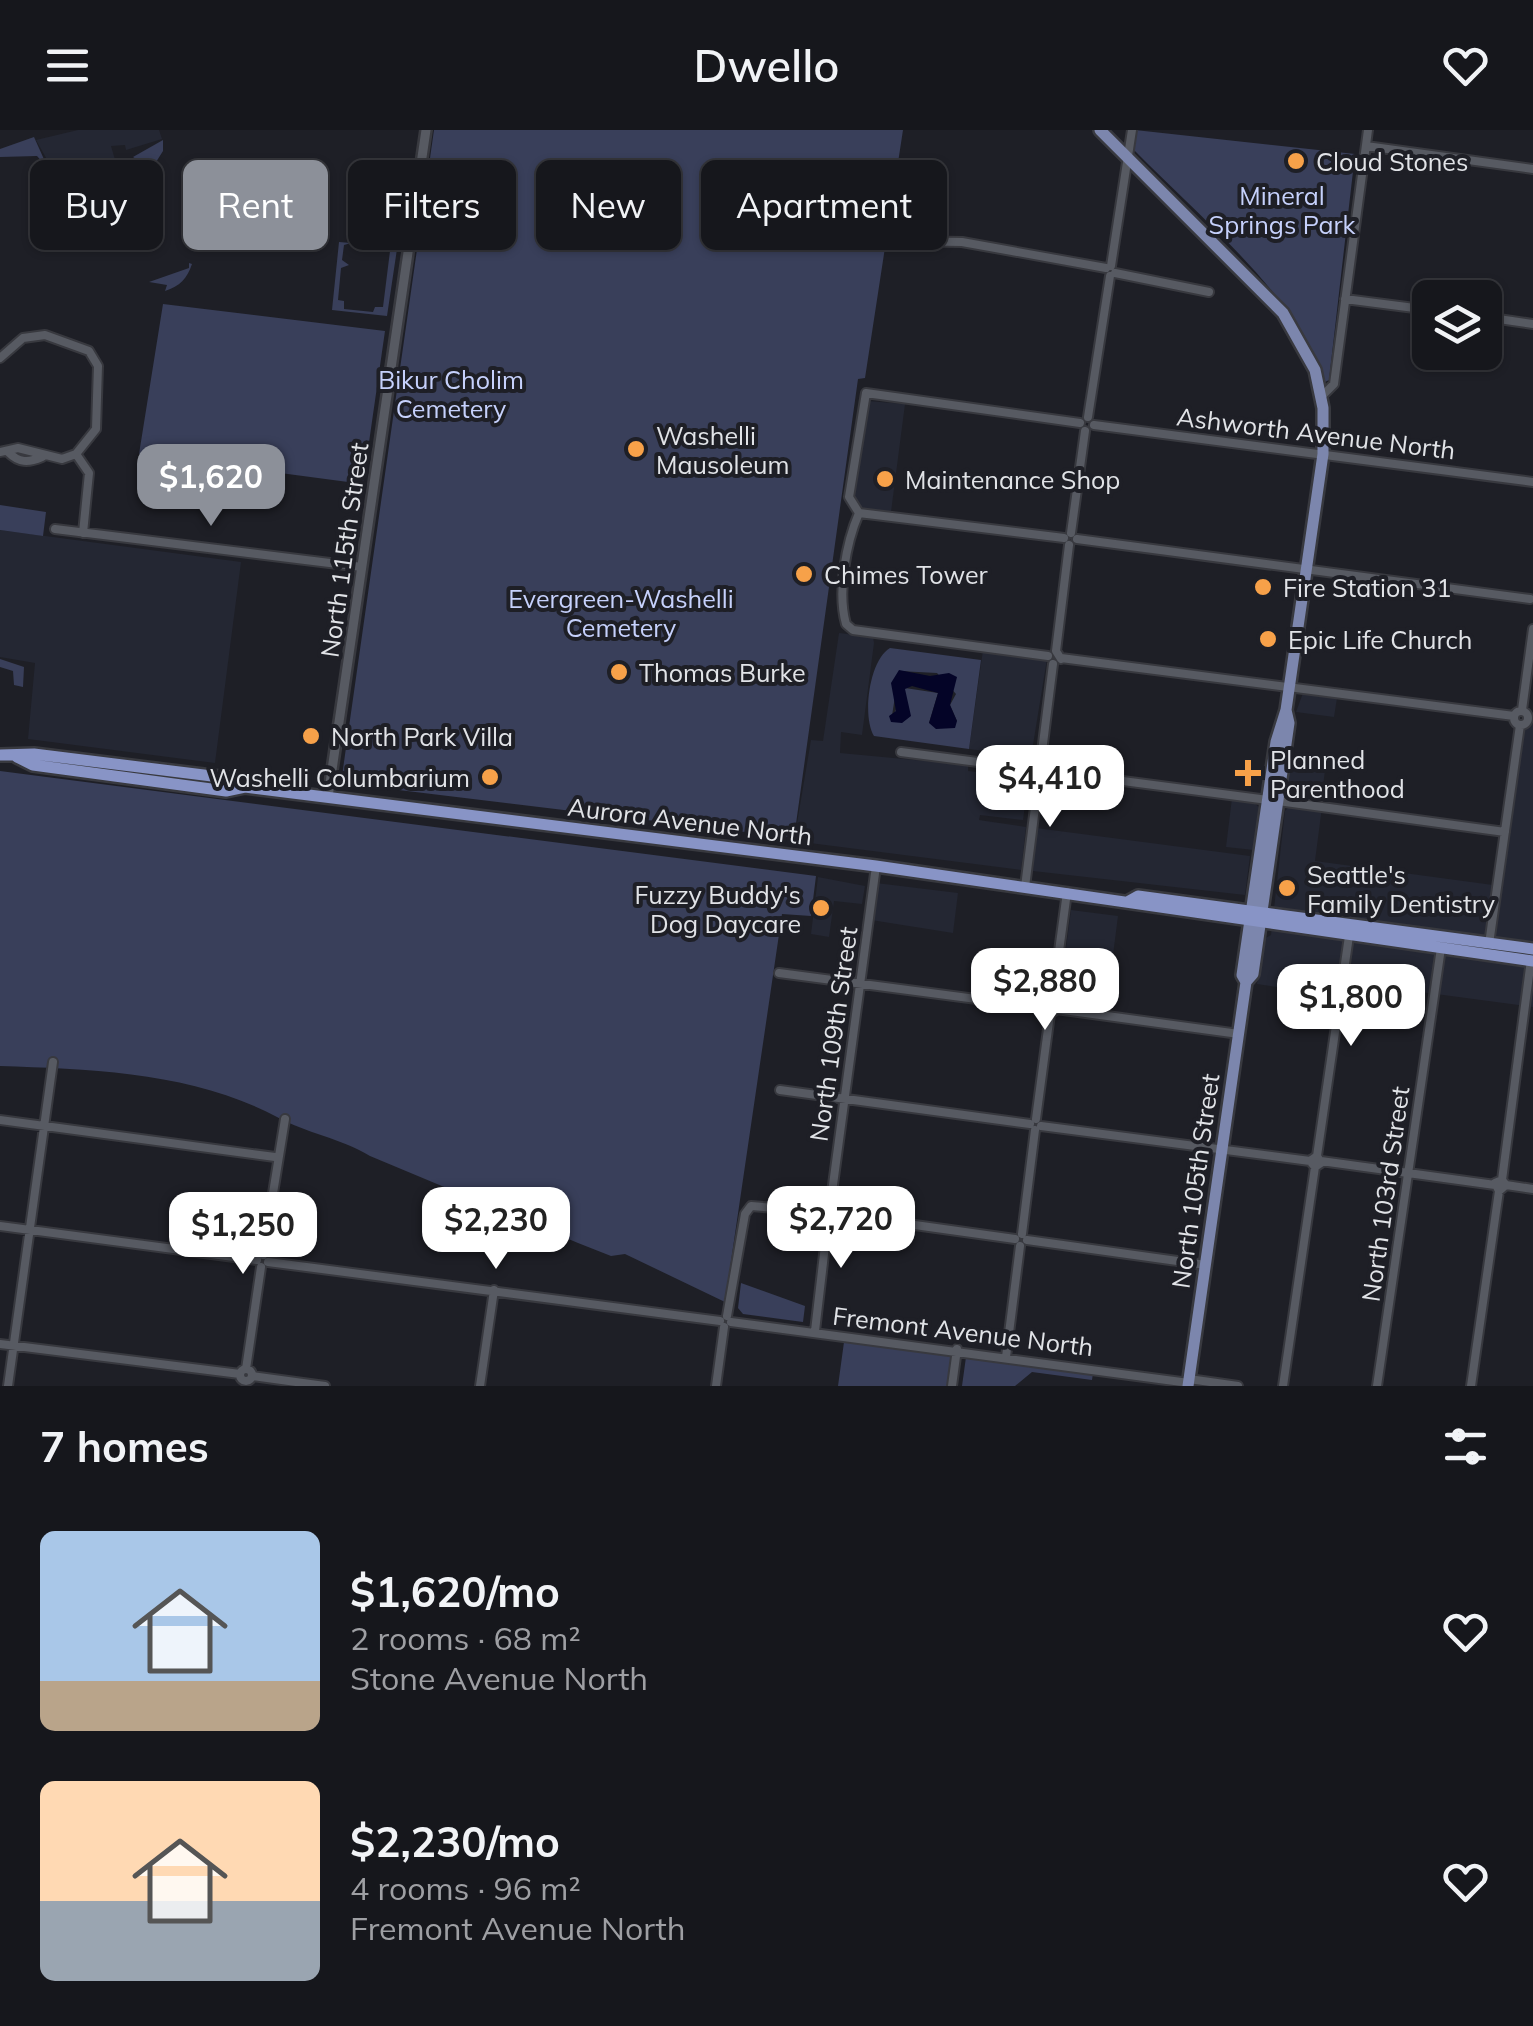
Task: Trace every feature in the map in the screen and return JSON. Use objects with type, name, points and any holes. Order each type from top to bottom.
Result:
[{"type":"highway","name":"Aurora Avenue North","points":[[0,755],[34,754],[228,778],[245,787],[1129,901],[1138,896],[1349,936],[1532,957]]},
{"type":"highway","name":"Aurora Avenue North","points":[[1256,917],[1489,944],[1532,957]]},
{"type":"main road","name":"North 105th Street","points":[[1100,130],[1283,314],[1305,346],[1322,396],[1322,454],[1290,686],[1286,710],[1280,719],[1256,917],[1253,974],[1246,982],[1188,1382]]},
{"type":"street","name":"North 115th Street","points":[[328,797],[426,130]]},
{"type":"street","points":[[1026,887],[1070,539],[1132,130]]},
{"type":"street","points":[[1322,396],[1334,384],[1368,130]]},
{"type":"street","points":[[1366,146],[1533,169]]},
{"type":"street","points":[[947,242],[1209,292]]},
{"type":"street","points":[[1345,299],[1412,308]]},
{"type":"street","points":[[1502,320],[1533,324]]},
{"type":"street","points":[[0,358],[22,338],[39,335],[94,354],[98,366],[96,429],[76,454],[66,459],[42,457],[33,462],[16,460],[4,452]]},
{"type":"street","name":"Ashworth Avenue North","points":[[859,513],[849,496],[866,393],[1533,482]]},
{"type":"street","points":[[76,454],[89,473],[84,533]]},
{"type":"street","points":[[1528,716],[853,630],[846,624],[844,601],[848,538],[859,513],[1532,600]]},
{"type":"street","points":[[55,529],[362,567]]},
{"type":"street","points":[[1489,944],[1520,725],[1528,716],[1533,629]]},
{"type":"street","points":[[1514,716],[1520,725]]},
{"type":"street","points":[[900,752],[1505,832]]},
{"type":"street","name":"North 109th Street","points":[[815,1331],[876,866]]},
{"type":"street","points":[[1006,1356],[1067,892]]},
{"type":"street","points":[[1283,1386],[1349,936]]},
{"type":"street","name":"North 103rd Street","points":[[1377,1386],[1441,948]]},
{"type":"street","points":[[1471,1386],[1532,957]]},
{"type":"street","points":[[779,973],[1239,1034]]},
{"type":"street","points":[[8,1386],[54,1062]]},
{"type":"street","points":[[780,1090],[1533,1189]]},
{"type":"street","points":[[245,1378],[276,1157],[285,1119]]},
{"type":"street","points":[[0,1120],[276,1157]]},
{"type":"street","points":[[716,1386],[745,1214],[750,1206],[1206,1265]]},
{"type":"street","name":"Fremont Avenue North","points":[[0,1226],[1238,1386]]},
{"type":"street","points":[[480,1386],[494,1290]]},
{"type":"street","points":[[0,1344],[325,1386]]},
{"type":"street","points":[[952,1386],[957,1349]]},
{"type":"shaded area","points":[[78,130],[159,130],[162,139],[126,150],[125,145],[111,146],[115,160],[47,160],[36,140]]},
{"type":"shaded area","points":[[868,401],[905,404],[891,512],[859,508],[852,498]]},
{"type":"shaded area","points":[[0,530],[241,562],[215,763],[28,739],[35,663],[0,657]]},
{"type":"shaded area","points":[[839,633],[873,637],[874,643],[862,735],[841,732],[840,753],[968,765],[968,771],[1023,777],[1028,783],[1023,820],[980,815],[979,820],[1026,827],[1021,870],[794,841],[811,740],[823,741]]},
{"type":"shaded area","points":[[983,650],[1047,659],[1031,757],[969,749]]},
{"type":"shaded area","points":[[899,670],[930,676],[949,673],[957,677],[950,705],[957,721],[955,728],[936,729],[929,723],[938,693],[912,686],[905,689],[911,716],[902,723],[891,722],[889,716],[896,711],[891,683]]},
{"type":"shaded area","points":[[1303,693],[1337,698],[1334,717],[1296,712]]},
{"type":"shaded area","points":[[1526,723],[1533,724],[1533,942],[1494,937]]},
{"type":"shaded area","points":[[1290,759],[1326,763],[1321,801],[1293,796],[1286,789]]},
{"type":"shaded area","points":[[1232,798],[1252,801],[1261,809],[1254,850],[1226,847]]},
{"type":"shaded area","points":[[1293,803],[1322,807],[1315,861],[1493,885],[1483,960],[1533,967],[1533,1007],[1331,980],[1328,995],[1257,984],[1264,939],[1271,935],[1285,811]]},
{"type":"shaded area","points":[[1036,828],[1250,856],[1245,895],[1033,871]]},
{"type":"shaded area","points":[[818,877],[865,886],[862,904],[834,901],[829,937],[811,934]]},
{"type":"shaded area","points":[[876,883],[958,893],[953,933],[871,920]]},
{"type":"shaded area","points":[[1071,910],[1118,916],[1113,955],[1066,948]]},
{"type":"green space","name":"Evergreen-Washelli Cemetery","points":[[434,130],[903,130],[898,160],[701,160],[701,250],[885,250],[865,378],[858,379],[794,838],[341,783],[417,250],[516,250],[516,160],[430,160]]},
{"type":"green space","name":"Mineral Springs Park","points":[[1135,130],[1355,154],[1329,380],[1325,382],[1294,320],[1270,289],[1134,150]]},
{"type":"green space","points":[[34,137],[44,160],[37,156],[0,157],[0,149]]},
{"type":"green space","points":[[163,140],[163,151],[157,160],[133,157]]},
{"type":"green space","points":[[339,242],[348,243],[344,245],[342,260],[349,265],[341,268],[338,300],[344,301],[344,309],[373,312],[375,307],[383,307],[388,250],[397,250],[387,316],[332,310]]},
{"type":"green space","points":[[192,264],[185,278],[170,289],[165,291],[167,285],[149,282],[189,268]]},
{"type":"green space","name":"Bikur Cholim Cemetery","points":[[163,304],[385,331],[363,484],[139,454]]},
{"type":"green space","points":[[0,505],[46,512],[43,536],[0,530]]},
{"type":"green space","points":[[890,648],[981,660],[969,749],[874,736],[868,703],[873,676]],"holes":[[[899,671],[937,673],[956,694],[950,705],[957,721],[929,723],[938,693],[905,688],[891,722]]]},
{"type":"green space","points":[[0,659],[24,667],[23,687],[14,685],[13,671],[0,667]]},
{"type":"green space","points":[[0,771],[816,876],[811,916],[782,914],[725,1302],[625,1254],[611,1256],[578,1243],[212,1091],[143,1076],[0,1066]]},
{"type":"green space","points":[[741,1283],[805,1306],[803,1322],[743,1314],[738,1308]]},
{"type":"green space","points":[[844,1342],[951,1354],[947,1386],[838,1386]]},
{"type":"green space","points":[[966,1357],[1093,1373],[1092,1380],[1032,1372],[1015,1386],[962,1386]]},
{"type":"place","name":"Cloud Stones","points":[[1296,161]]},
{"type":"place","name":"Washelli Mausoleum","points":[[636,449]]},
{"type":"place","name":"Maintenance Shop","points":[[885,479]]},
{"type":"place","name":"Chimes Tower","points":[[804,574]]},
{"type":"place","name":"Fire Station 31","points":[[1263,587]]},
{"type":"place","name":"Epic Life Church","points":[[1268,639]]},
{"type":"place","name":"Thomas Burke","points":[[619,672]]},
{"type":"place","name":"North Park Villa","points":[[311,736]]},
{"type":"place","name":"Planned Parenthood","points":[[1248,773]]},
{"type":"place","name":"Washelli Columbarium","points":[[490,777]]},
{"type":"place","name":"Seattle's Family Dentistry","points":[[1287,888]]},
{"type":"place","name":"Fuzzy Buddy's Dog Daycare","points":[[821,908]]}]
